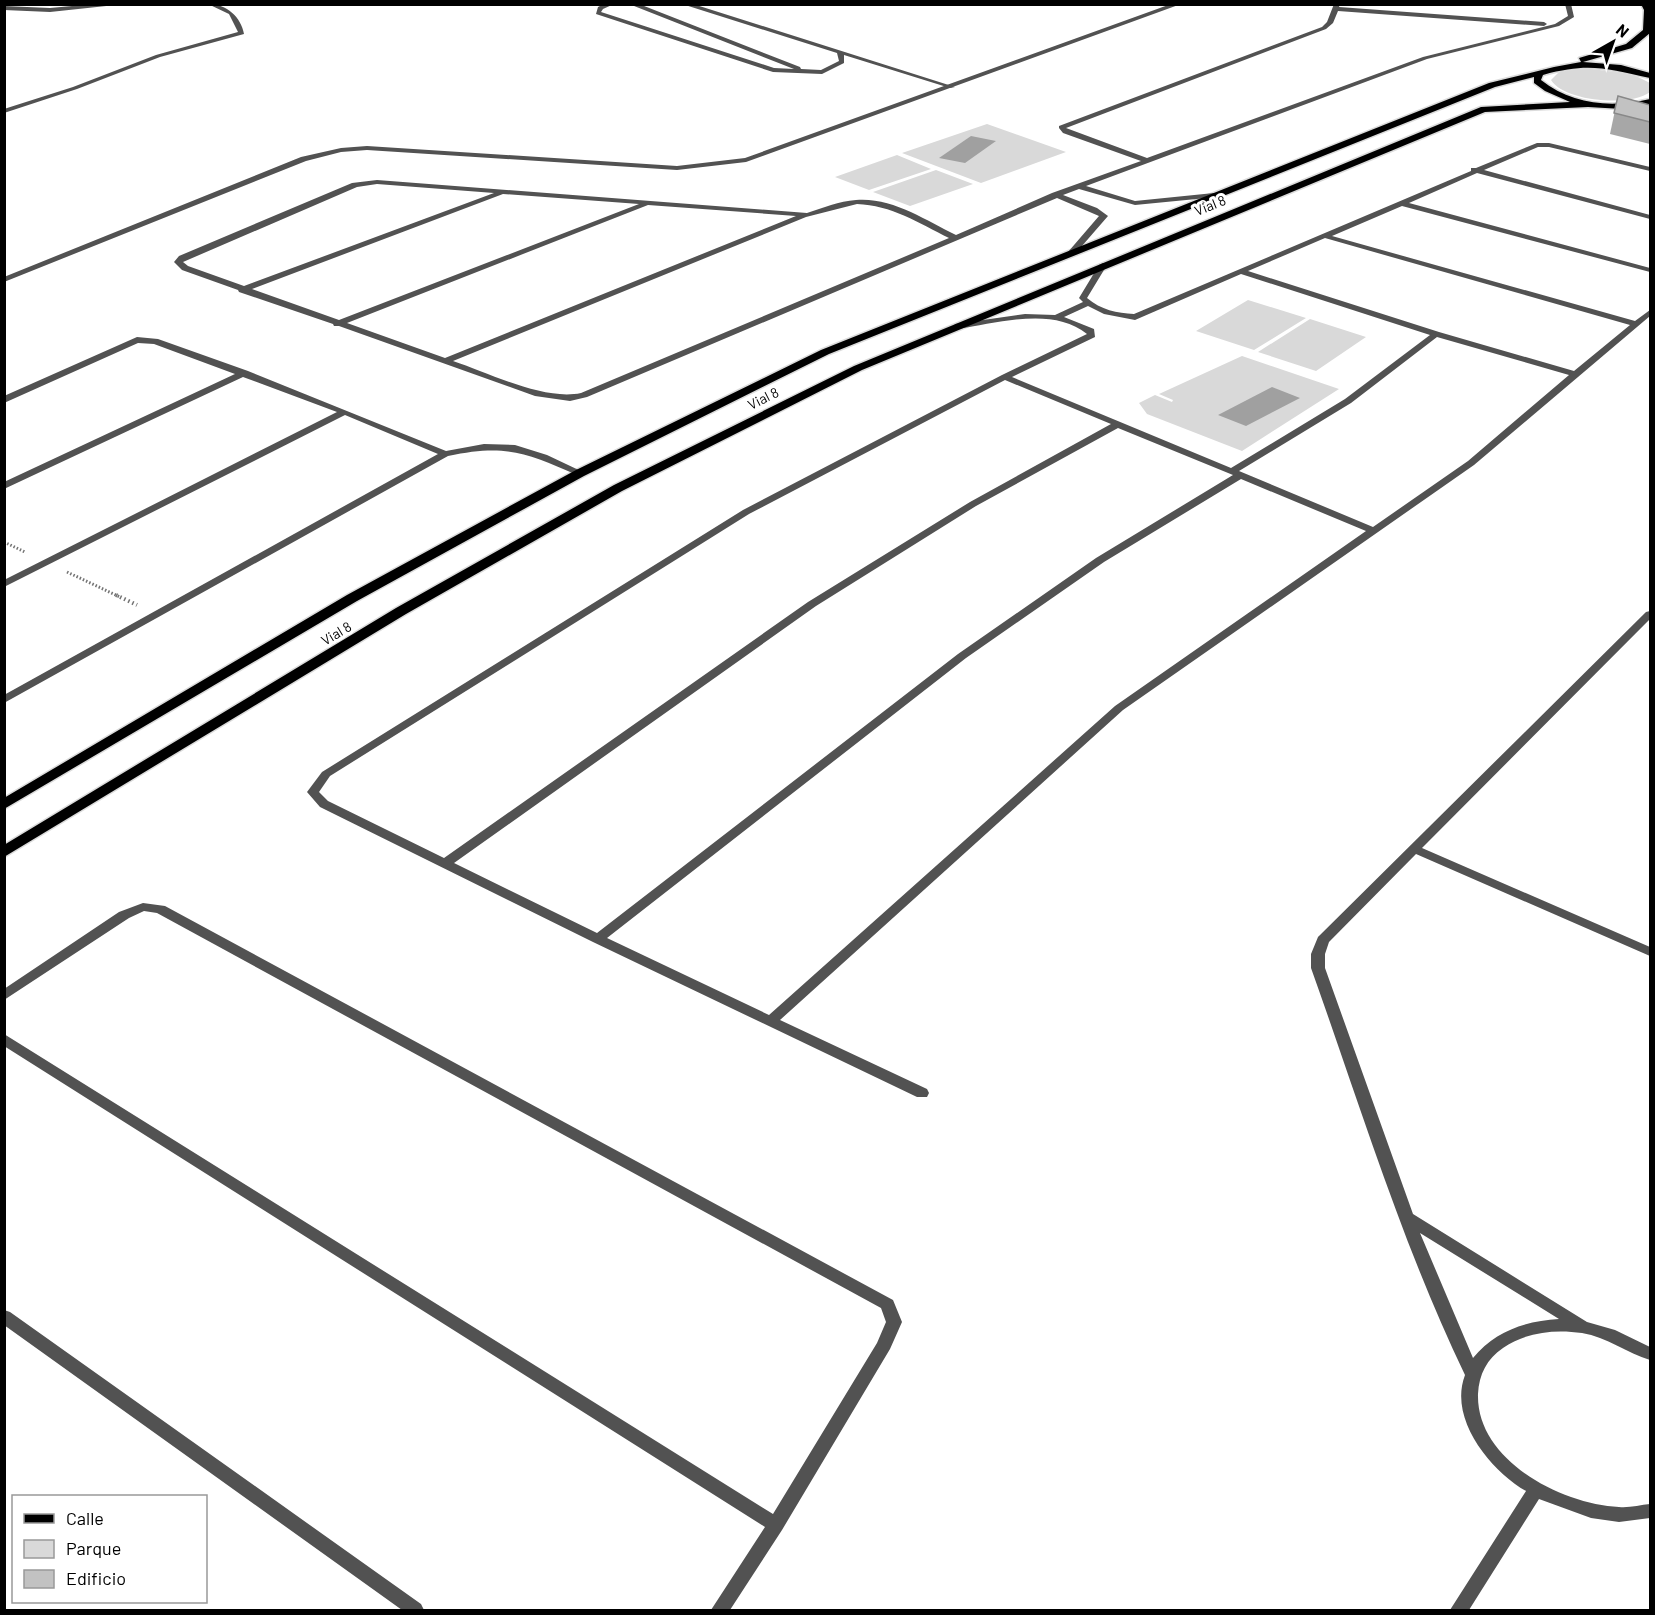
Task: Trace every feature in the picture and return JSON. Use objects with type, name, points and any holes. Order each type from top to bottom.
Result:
[{"type":"main road","points":[[1569,64],[1629,46],[1647,31],[1648,10],[1645,4]]},
{"type":"main road","points":[[1569,64],[1614,66],[1650,76]]},
{"type":"main road","name":"Vial 8","points":[[4,805],[352,598],[580,473],[825,352],[1492,85],[1569,64]]},
{"type":"main road","points":[[1539,73],[1537,81],[1546,90],[1597,104]]},
{"type":"main road","name":"Vial 8","points":[[4,852],[400,611],[618,488],[858,368],[1484,109],[1649,104]]},
{"type":"street","points":[[4,8],[50,10],[122,4]]},
{"type":"street","points":[[4,111],[75,88],[158,56],[242,33],[231,13],[211,4]]},
{"type":"street","points":[[611,4],[600,8],[598,13],[773,70],[810,73],[833,68],[842,62],[840,54]]},
{"type":"street","points":[[632,4],[810,73]]},
{"type":"street","points":[[685,4],[952,87]]},
{"type":"street","points":[[4,280],[304,159],[341,150],[367,148],[606,164],[702,167],[763,155],[1178,4]]},
{"type":"street","points":[[807,215],[377,182],[355,184],[182,258],[178,262],[185,268],[242,290],[538,394],[570,398],[1055,195],[1425,57],[1557,25],[1570,17],[1568,4]]},
{"type":"street","points":[[1148,161],[1065,131],[1061,127],[1066,123],[1317,31],[1330,23],[1337,7],[1557,25]]},
{"type":"street","points":[[1597,104],[1624,114]]},
{"type":"street","points":[[1103,266],[1083,298],[1088,303],[1110,313],[1135,317],[1474,170],[1543,145],[1650,169]]},
{"type":"street","points":[[1474,170],[1650,217]]},
{"type":"street","points":[[1079,186],[1108,205]]},
{"type":"street","points":[[242,290],[503,192]]},
{"type":"street","points":[[1055,195],[1108,205],[1214,195]]},
{"type":"street","points":[[444,361],[807,215],[855,202],[886,206],[953,237]]},
{"type":"street","points":[[337,324],[647,203]]},
{"type":"street","points":[[1401,203],[1650,270]]},
{"type":"street","points":[[1072,252],[1102,221],[1108,205]]},
{"type":"street","points":[[1325,236],[1636,324]]},
{"type":"street","points":[[1239,271],[1436,334],[1574,374]]},
{"type":"street","points":[[1054,319],[1088,303]]},
{"type":"street","points":[[770,1021],[1119,708],[1471,463],[1650,312]]},
{"type":"street","points":[[922,1093],[598,939],[324,804],[313,792],[326,774],[746,512],[1005,377],[1092,335],[1091,331],[1066,320],[1054,319],[1023,319],[958,326]]},
{"type":"street","points":[[598,939],[962,656],[1100,560],[1334,410],[1436,334]]},
{"type":"street","points":[[4,400],[137,340],[155,341],[245,373],[445,454]]},
{"type":"street","points":[[4,486],[245,373]]},
{"type":"street","points":[[1005,377],[1372,530]]},
{"type":"street","points":[[4,584],[345,412]]},
{"type":"street","points":[[446,863],[812,604],[973,504],[1118,424]]},
{"type":"street","points":[[4,700],[445,454],[489,445],[507,446],[526,450],[580,473]]},
{"type":"street","points":[[1472,1373],[1448,1324],[1409,1219],[1318,968],[1318,954],[1323,940],[1650,614]]},
{"type":"street","points":[[1414,849],[1650,952]]},
{"type":"street","points":[[4,996],[124,915],[143,907],[160,909],[886,1304],[894,1322],[884,1345],[776,1525],[720,1611]]},
{"type":"street","points":[[4,1040],[776,1525]]},
{"type":"street","points":[[1409,1219],[1583,1327]]},
{"type":"street","points":[[4,1316],[415,1611]]},
{"type":"street","points":[[1650,1354],[1619,1338],[1583,1327],[1546,1324],[1513,1332],[1487,1348],[1472,1373],[1470,1402],[1480,1434],[1502,1464],[1536,1490],[1575,1508],[1617,1515],[1650,1511]]},
{"type":"street","points":[[1459,1611],[1536,1490]]},
{"type":"path","points":[[4,542],[159,615]]},
{"type":"green space","points":[[1583,68],[1632,74],[1650,83],[1650,92],[1628,100],[1599,100],[1570,93],[1558,87],[1551,80],[1559,72]]},
{"type":"green space","points":[[987,124],[1066,152],[981,183],[902,153]]},
{"type":"green space","points":[[897,155],[931,169],[869,190],[835,177]]},
{"type":"green space","points":[[936,170],[973,184],[910,206],[873,192]]},
{"type":"green space","points":[[1248,300],[1306,318],[1254,350],[1196,331]]},
{"type":"green space","points":[[1310,319],[1366,337],[1316,371],[1258,352]]},
{"type":"green space","points":[[1242,356],[1339,389],[1242,451],[1147,414],[1139,403],[1155,395],[1172,402],[1173,400],[1159,394]]},
{"type":"shaded area","points":[[971,136],[996,141],[965,163],[939,158]]},
{"type":"shaded area","points":[[1272,387],[1300,398],[1246,426],[1218,415]]},
{"type":"building","points":[[1618,96],[1650,105],[1650,122],[1614,113]]}]
